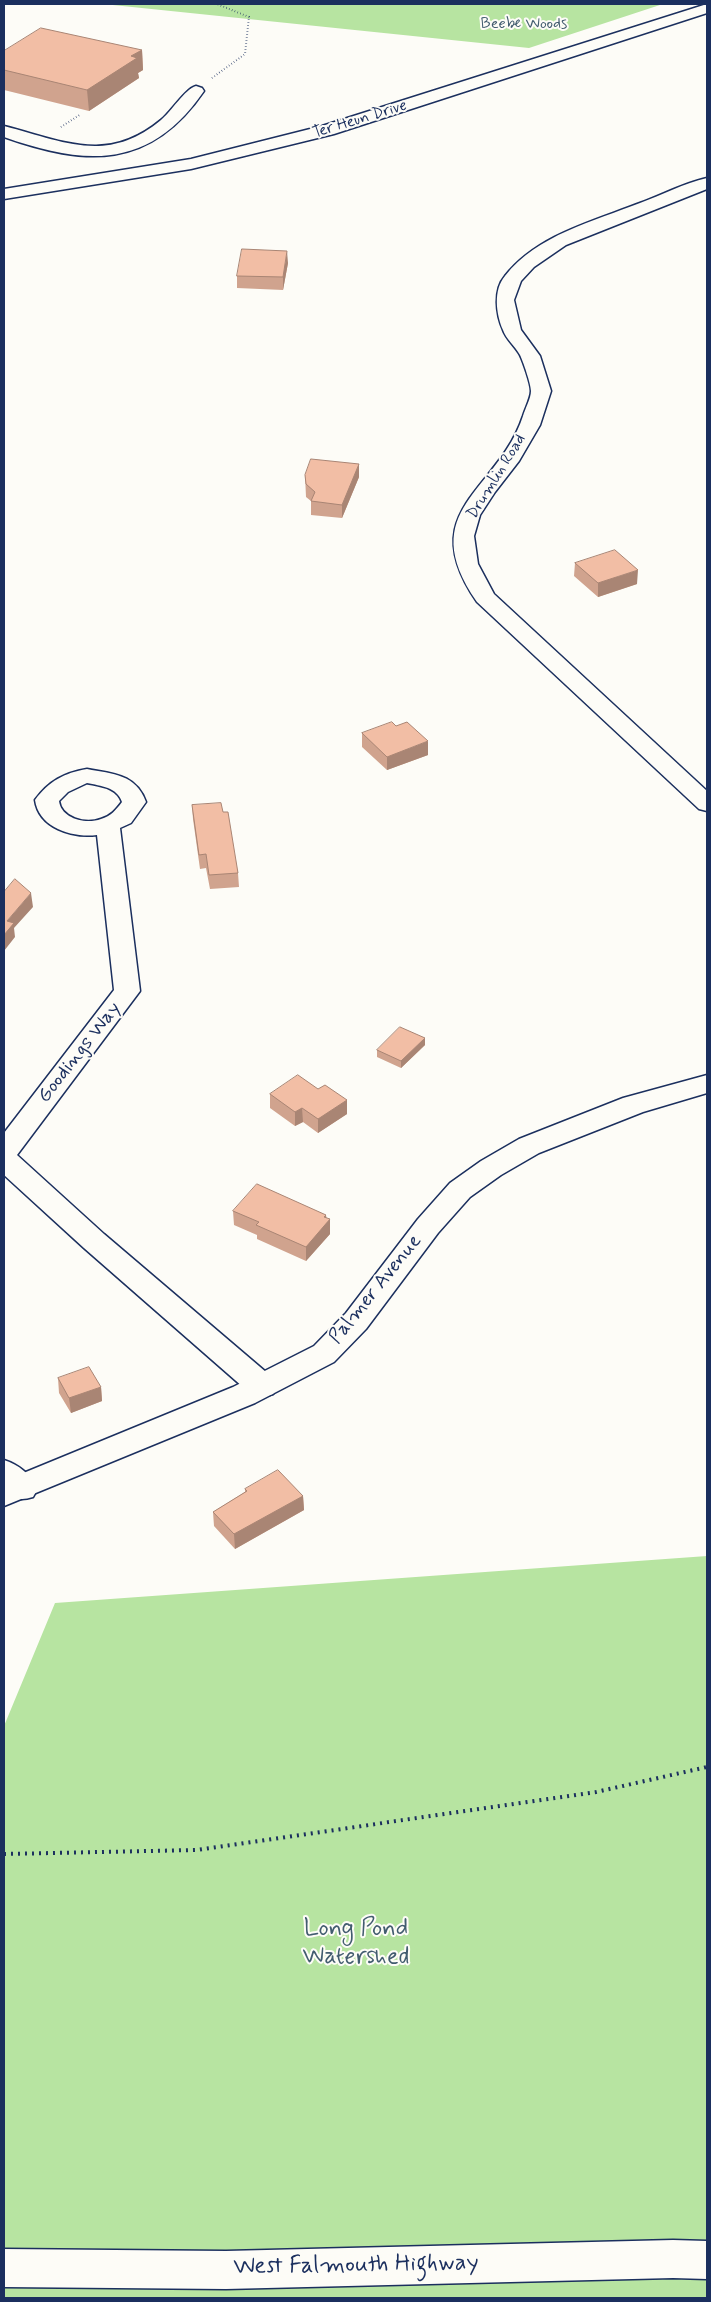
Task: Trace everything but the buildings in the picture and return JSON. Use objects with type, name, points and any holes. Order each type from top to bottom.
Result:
[{"type":"main road","name":"Ter Heun Drive","points":[[4,194],[191,164],[328,130],[707,8]]},
{"type":"main road","points":[[4,131],[21,138],[61,146],[109,151],[136,143],[155,133],[181,112],[196,90]]},
{"type":"main road","points":[[109,151],[126,173]]},
{"type":"main road","name":"Drumlin Road","points":[[707,183],[560,241],[528,263],[512,279],[505,300],[512,330],[530,356],[541,391],[530,425],[509,461],[486,489],[470,515],[464,536],[467,564],[485,597],[707,804]]},
{"type":"main road","name":"Goodings Way","points":[[4,1152],[128,991],[108,826]]},
{"type":"main road","name":"Palmer Avenue","points":[[10,1485],[262,1386],[324,1354],[356,1321],[434,1219],[460,1190],[483,1174],[538,1143],[634,1105],[707,1084]]},
{"type":"main road","points":[[4,1159],[94,1241],[262,1386]]},
{"type":"main road","name":"West Falmouth Highway","points":[[4,2268],[226,2270],[673,2259],[707,2260]]},
{"type":"path","points":[[196,90],[245,54],[249,17],[217,4]]},
{"type":"path","points":[[54,131],[81,114]]},
{"type":"path","points":[[4,1854],[197,1850],[596,1792],[707,1767]]},
{"type":"green space","name":"Beebe Woods","points":[[103,4],[663,4],[529,48]]},
{"type":"green space","name":"Long Pond Watershed","points":[[707,1556],[707,2298],[4,2298],[4,1726],[55,1603]]}]
